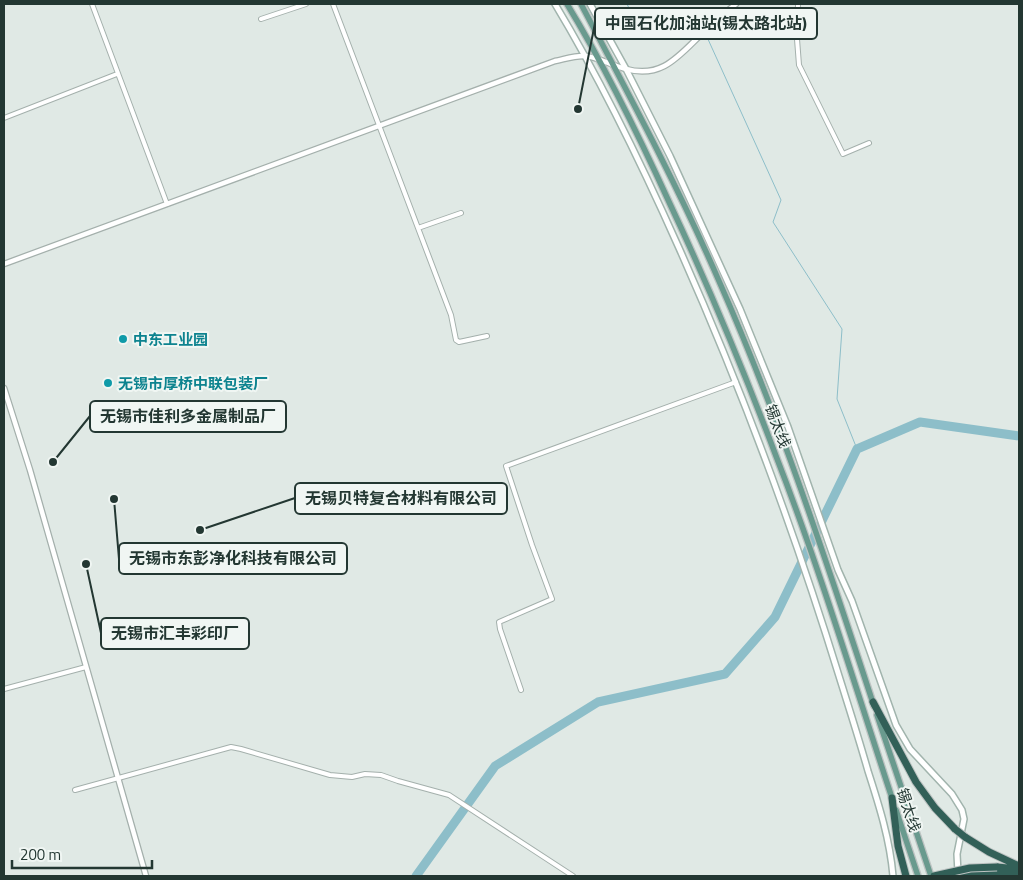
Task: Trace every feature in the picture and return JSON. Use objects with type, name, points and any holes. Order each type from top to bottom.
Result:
[{"type":"highway","points":[[873,702],[916,782],[935,808],[965,837],[1019,867]]},
{"type":"highway","points":[[892,798],[898,846],[906,876]]},
{"type":"highway","points":[[959,876],[1019,867]]},
{"type":"highway","points":[[932,876],[970,868],[996,870],[1019,876]]},
{"type":"main road","points":[[555,4],[585,56],[638,159],[706,308],[768,461],[807,574],[878,803],[891,855],[893,876]]},
{"type":"main road","name":"锡太线","points":[[567,4],[648,155],[715,304],[777,458],[918,876]]},
{"type":"main road","name":"锡太线","points":[[581,4],[657,147],[720,282],[784,441],[932,876]]},
{"type":"main road","points":[[590,4],[626,69],[670,156],[740,309],[788,428],[838,570],[852,601],[896,725],[910,749],[952,794],[962,810],[964,819],[958,840],[957,854],[959,876]]},
{"type":"street","points":[[92,4],[167,204]]},
{"type":"street","points":[[262,20],[306,4]]},
{"type":"street","points":[[333,4],[450,315],[456,340],[459,342],[487,336]]},
{"type":"street","points":[[4,264],[556,61],[570,57],[585,56],[626,69],[642,71],[658,69],[673,62],[736,4]]},
{"type":"street","points":[[798,4],[797,38],[799,65],[843,154],[869,143]]},
{"type":"street","points":[[4,118],[118,74]]},
{"type":"street","points":[[418,228],[461,213]]},
{"type":"street","points":[[521,690],[499,622],[552,600],[506,466],[736,382]]},
{"type":"street","points":[[4,388],[30,470],[146,876]]},
{"type":"street","points":[[4,689],[86,667]]},
{"type":"street","points":[[76,790],[231,747],[330,775],[352,777],[365,774],[381,775],[452,796],[573,876]]},
{"type":"waterway","points":[[627,4],[639,29],[681,28],[700,35]]},
{"type":"waterway","points":[[704,36],[707,37],[781,200],[773,222],[842,329],[837,399],[857,449]]},
{"type":"waterway","points":[[416,876],[495,766],[598,702],[725,674],[775,617],[857,449],[920,422],[1019,436]]},
{"type":"place","name":"中国石化加油站(锡太路北站)","points":[[578,109]]},
{"type":"place","name":"中东工业园","points":[[123,339]]},
{"type":"place","name":"无锡市厚桥中联包装厂","points":[[108,383]]},
{"type":"place","name":"无锡市佳利多金属制品厂","points":[[53,462]]},
{"type":"place","name":"无锡市东彭净化科技有限公司","points":[[114,499]]},
{"type":"place","name":"无锡贝特复合材料有限公司","points":[[200,530]]},
{"type":"place","name":"无锡市汇丰彩印厂","points":[[86,564]]}]
